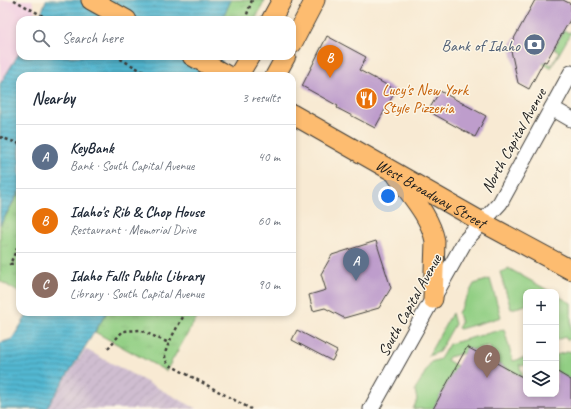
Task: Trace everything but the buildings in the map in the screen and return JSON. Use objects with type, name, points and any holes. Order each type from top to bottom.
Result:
[{"type":"main road","points":[[91,0],[120,16]]},
{"type":"main road","points":[[273,16],[282,0]]},
{"type":"main road","points":[[296,36],[315,0]]},
{"type":"main road","points":[[200,60],[224,72]]},
{"type":"main road","points":[[233,72],[246,60]]},
{"type":"main road","points":[[277,72],[284,60]]},
{"type":"main road","name":"West Broadway Street","points":[[296,116],[482,222],[571,270]]},
{"type":"main road","points":[[394,172],[430,223],[435,241],[433,299]]},
{"type":"street","name":"North Capital Avenue","points":[[482,222],[500,203],[571,73]]},
{"type":"street","points":[[552,108],[571,119]]},
{"type":"street","name":"South Capital Avenue","points":[[371,409],[465,241],[482,222]]},
{"type":"path","points":[[14,0],[43,16]]},
{"type":"path","points":[[247,16],[252,0]]},
{"type":"path","points":[[122,60],[144,72]]},
{"type":"path","points":[[0,137],[16,143]]},
{"type":"path","points":[[16,251],[10,264],[16,263]]},
{"type":"path","points":[[184,316],[165,354],[165,359],[168,364],[251,409]]},
{"type":"path","points":[[108,348],[123,331],[140,330],[170,343]]},
{"type":"shaded area","points":[[0,0],[32,0],[36,16],[16,16],[16,58],[0,84]]},
{"type":"shaded area","points":[[85,349],[197,409],[46,409]]},
{"type":"green space","points":[[231,0],[265,0],[257,16],[224,16]]},
{"type":"green space","points":[[564,30],[569,33],[571,31],[571,33],[551,68],[542,63],[544,61],[552,65],[559,52],[554,49]]},
{"type":"green space","points":[[16,198],[16,291],[0,281],[0,226]]},
{"type":"green space","points":[[508,268],[546,289],[523,289],[523,306],[511,309],[500,272],[507,270]]},
{"type":"green space","points":[[490,279],[501,317],[460,329],[458,328],[461,323],[458,313],[474,284]]},
{"type":"green space","points":[[559,297],[571,303],[571,339],[567,340],[565,337],[559,339]]},
{"type":"green space","points":[[452,313],[455,324],[439,352],[428,356]]},
{"type":"green space","points":[[105,316],[198,316],[166,371],[95,332]]},
{"type":"green space","points":[[504,329],[513,361],[523,358],[523,366],[519,364],[523,377],[486,357],[491,348],[488,346],[474,350],[467,347],[464,353],[449,357],[447,360],[457,366],[433,409],[413,409],[417,400],[415,390],[431,362],[440,359],[449,344]]},
{"type":"green space","points":[[571,351],[571,380],[559,373],[559,354]]},
{"type":"water","points":[[46,0],[231,0],[224,16],[40,16]]},
{"type":"water","points":[[16,58],[16,60],[222,60],[224,72],[16,72],[16,197],[0,225],[0,84]]},
{"type":"water","points":[[26,316],[104,316],[46,409],[0,408],[0,343],[12,339]]},
{"type":"place","name":"Bank of Idaho","points":[[535,45]]},
{"type":"place","name":"Idaho's Rib & Chop House","points":[[330,78]]},
{"type":"place","name":"Lucy's New York Style Pizzeria","points":[[367,98]]},
{"type":"place","name":"KeyBank","points":[[356,281]]},
{"type":"place","name":"Idaho Falls Public Library","points":[[487,378]]}]
